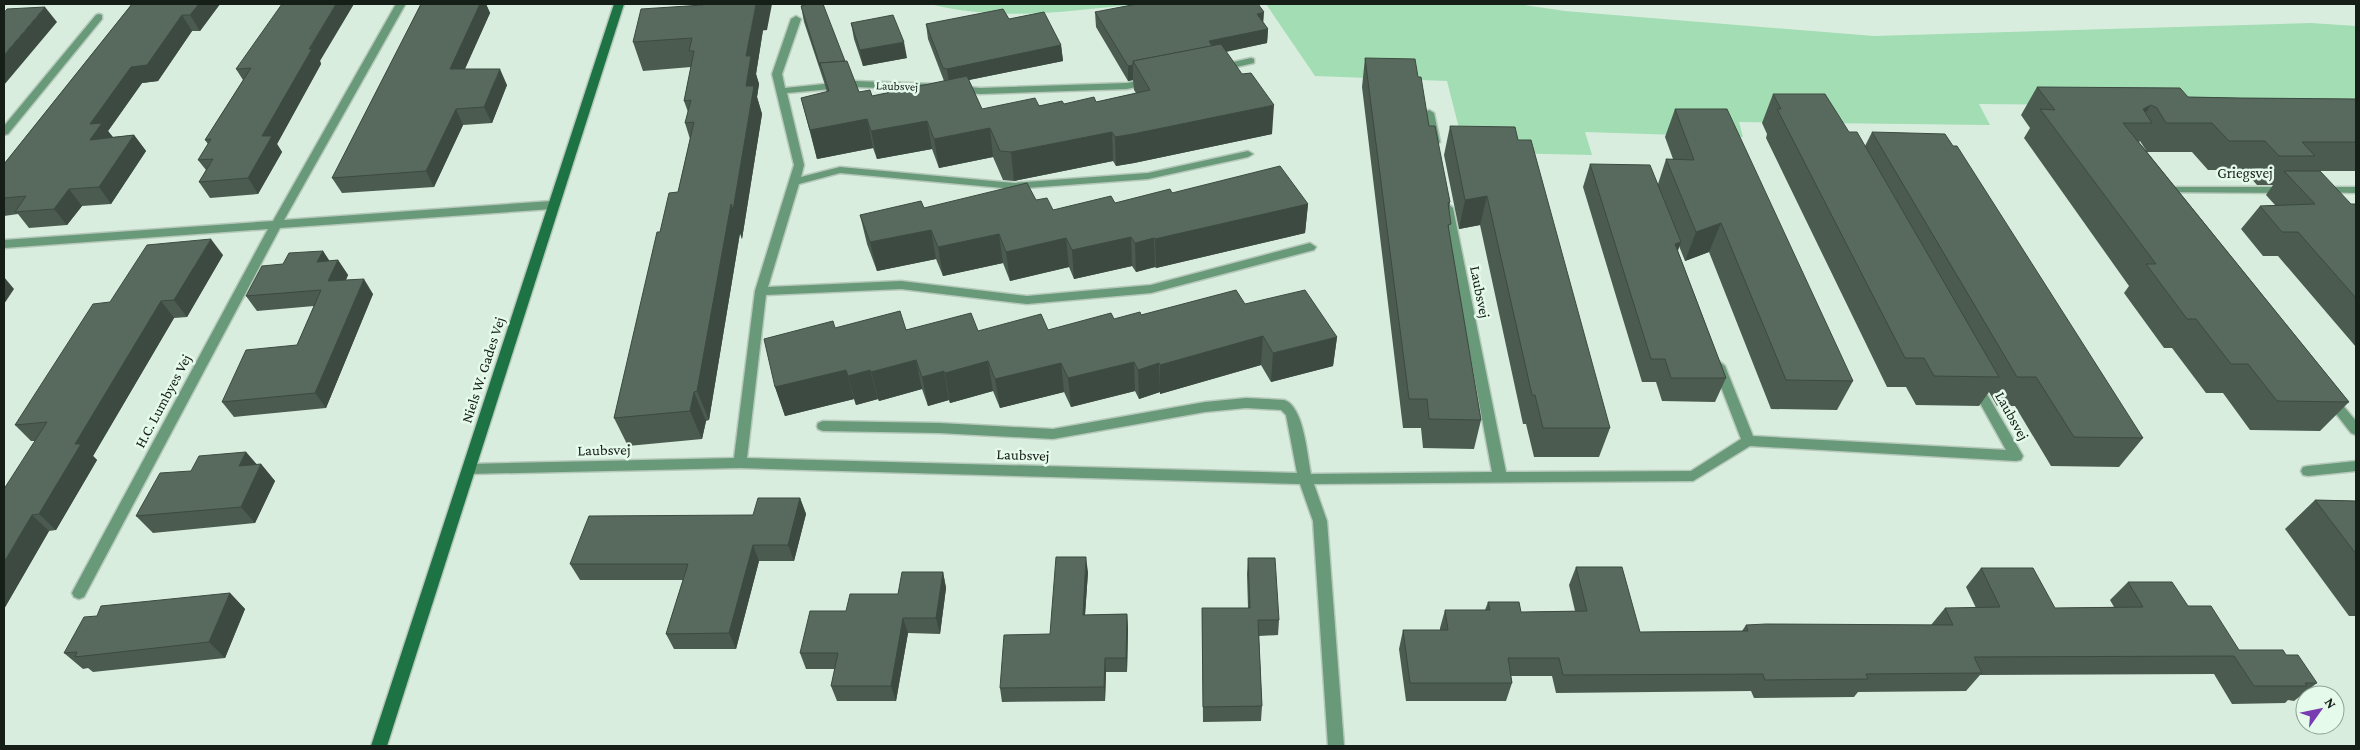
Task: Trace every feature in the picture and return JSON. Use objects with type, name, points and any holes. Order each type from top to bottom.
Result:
[{"type":"street","name":"Niels W. Gades Vej","points":[[379,746],[618,4]]},
{"type":"street","name":"H.C. Lumbyes Vej","points":[[79,593],[276,225],[400,5]]},
{"type":"street","points":[[4,132],[99,17]]},
{"type":"street","points":[[740,463],[761,290],[799,165],[777,74],[796,19]]},
{"type":"street","points":[[1213,69],[1251,61]]},
{"type":"street","name":"Laubsvej","points":[[781,92],[854,84],[980,91],[1127,86],[1165,78]]},
{"type":"street","points":[[1429,113],[1436,151]]},
{"type":"street","points":[[794,182],[840,170],[1014,186],[1148,176],[1248,154]]},
{"type":"street","name":"Griegsvej","points":[[2176,205],[2161,186],[2356,190]]},
{"type":"street","name":"Laubsvej","points":[[1446,199],[1500,478]]},
{"type":"street","points":[[4,244],[552,205]]},
{"type":"street","points":[[761,290],[901,285],[1027,300],[1150,289],[1310,247]]},
{"type":"street","points":[[1713,350],[1748,441]]},
{"type":"street","name":"Laubsvej","points":[[469,469],[740,463],[1305,479],[1500,478],[1693,476],[1748,441],[2016,456],[1968,370]]},
{"type":"street","points":[[2325,391],[2356,430]]},
{"type":"street","name":"Laubsvej","points":[[823,426],[939,428],[1054,434],[1205,407],[1246,403],[1284,405],[1292,413],[1305,479],[1320,521],[1336,746]]},
{"type":"street","points":[[2308,471],[2356,466]]},
{"type":"green space","points":[[930,4],[1139,4],[1060,12],[1008,14],[982,13]]},
{"type":"green space","points":[[1266,4],[1517,4],[1565,11],[1874,36],[2311,23],[2356,26],[2356,107],[1979,104],[1990,125],[1739,122],[1743,137],[1585,132],[1592,155],[1465,152],[1447,81],[1315,76]]},
{"type":"building","points":[[132,4],[199,4],[190,15],[182,15],[147,65],[131,67],[90,124],[102,123],[90,140],[134,135],[99,187],[69,189],[54,209],[15,212],[26,196],[4,198],[4,164]]},
{"type":"building","points":[[282,4],[336,4],[309,49],[312,49],[262,136],[272,136],[248,178],[199,182],[213,159],[198,160],[211,139],[205,140],[251,68],[236,69]]},
{"type":"building","points":[[421,4],[480,4],[450,69],[500,69],[484,107],[456,109],[426,171],[332,178]]},
{"type":"building","points":[[703,4],[756,4],[746,56],[751,56],[746,86],[754,86],[733,210],[731,204],[697,391],[694,392],[690,411],[614,418],[657,232],[660,232],[669,193],[678,192],[694,122],[685,123],[691,100],[684,101],[694,51],[689,51],[692,38],[633,42],[641,9]]},
{"type":"building","points":[[823,4],[845,61],[820,63],[820,66],[801,6]]},
{"type":"building","points":[[1137,4],[1258,4],[1264,12],[1257,14],[1268,29],[1209,41],[1212,46],[1133,61],[1133,65],[1128,66],[1095,12]]},
{"type":"building","points":[[45,7],[4,55],[4,13],[7,9]]},
{"type":"building","points":[[1003,9],[1009,19],[1044,12],[1061,45],[947,69],[943,68],[926,24]]},
{"type":"building","points":[[893,15],[904,42],[860,50],[851,23]]},
{"type":"building","points":[[1221,44],[1242,74],[1251,73],[1274,105],[1133,134],[1115,137],[1112,132],[1011,152],[1000,151],[990,128],[934,139],[927,121],[871,131],[867,119],[810,130],[801,98],[829,91],[820,63],[847,61],[859,92],[870,90],[872,96],[967,76],[982,109],[1035,98],[1039,106],[1062,101],[1064,104],[1094,97],[1096,102],[1150,90],[1133,61]]},
{"type":"building","points":[[1365,58],[1415,59],[1418,77],[1421,77],[1429,126],[1435,126],[1450,202],[1448,203],[1451,224],[1448,225],[1481,420],[1429,419],[1427,399],[1409,399]]},
{"type":"building","points":[[2037,87],[2180,88],[2188,97],[2356,99],[2356,142],[2302,142],[2315,156],[2279,156],[2265,141],[2229,141],[2212,123],[2166,123],[2157,108],[2151,105],[2143,109],[2152,123],[2123,123],[2349,402],[2277,401],[2248,364],[2231,364],[2196,319],[2187,319],[2146,264],[2156,264],[2040,109],[2055,110]]},
{"type":"building","points":[[1773,94],[1825,94],[1849,132],[1857,132],[1999,377],[1934,376],[1924,358],[1905,358],[1777,109],[1781,109]]},
{"type":"building","points":[[1675,109],[1727,109],[1853,381],[1786,380],[1721,223],[1696,232],[1666,159],[1694,160]]},
{"type":"building","points":[[1450,126],[1515,127],[1518,140],[1531,140],[1610,428],[1543,428],[1535,395],[1532,395],[1487,196],[1465,200]]},
{"type":"building","points":[[1872,132],[1945,134],[1953,146],[1957,146],[2143,438],[2074,437],[2036,377],[2017,377]]},
{"type":"building","points":[[1590,164],[1650,165],[1681,242],[1675,244],[1726,378],[1671,378],[1665,359],[1651,359]]},
{"type":"building","points":[[1280,166],[1308,204],[1135,243],[1131,237],[1072,250],[1066,238],[1006,252],[999,234],[938,247],[931,230],[870,242],[860,215],[921,201],[924,208],[1027,183],[1036,200],[1047,198],[1053,210],[1111,196],[1115,203],[1170,189],[1172,193]]},
{"type":"building","points":[[2284,171],[2320,171],[2351,204],[2356,204],[2356,298],[2298,232],[2282,232],[2260,206],[2315,204]]},
{"type":"building","points":[[211,239],[174,300],[161,301],[75,444],[81,444],[39,514],[32,515],[4,562],[4,489],[47,422],[15,425],[93,304],[110,302],[147,245]]},
{"type":"building","points":[[323,251],[317,262],[338,260],[328,281],[364,279],[315,393],[222,402],[246,350],[297,345],[321,290],[246,296],[262,266],[283,264],[289,253]]},
{"type":"building","points":[[1236,290],[1245,304],[1305,290],[1337,337],[1273,353],[1263,336],[1138,370],[1134,362],[1068,378],[1061,363],[995,379],[988,361],[945,373],[944,371],[922,377],[916,360],[848,376],[846,370],[775,387],[764,339],[833,321],[835,328],[900,311],[906,330],[971,313],[978,331],[1041,314],[1048,330],[1111,313],[1114,319],[1140,312],[1141,315]]},
{"type":"building","points":[[246,452],[239,466],[261,464],[241,507],[136,516],[160,473],[191,471],[199,456]]},
{"type":"building","points":[[758,498],[800,498],[788,545],[753,545],[729,633],[666,634],[688,564],[570,564],[589,516],[753,515]]},
{"type":"building","points":[[2315,500],[2356,501],[2356,554]]},
{"type":"building","points":[[1056,557],[1086,557],[1083,615],[1127,614],[1126,658],[1105,658],[1104,687],[1000,688],[1004,635],[1050,634]]},
{"type":"building","points":[[1248,558],[1275,558],[1279,620],[1258,620],[1262,706],[1203,707],[1202,608],[1250,608]]},
{"type":"building","points":[[1576,567],[1622,567],[1640,632],[1748,631],[1746,625],[1766,624],[1953,625],[1945,608],[2000,607],[1981,568],[2033,568],[2055,608],[2143,607],[2128,582],[2172,582],[2188,606],[2211,606],[2239,650],[2283,650],[2286,655],[2298,655],[2317,683],[2305,683],[2306,685],[2295,686],[2254,686],[2234,656],[1974,657],[1982,673],[1866,674],[1868,679],[1765,680],[1763,674],[1563,675],[1559,658],[1508,658],[1512,683],[1410,683],[1403,630],[1448,630],[1445,610],[1490,610],[1488,602],[1519,602],[1521,612],[1587,611]]},
{"type":"building","points":[[902,572],[943,572],[936,618],[903,618],[891,686],[831,686],[838,653],[800,653],[810,611],[846,611],[850,594],[898,594]]},
{"type":"building","points":[[230,593],[209,642],[75,657],[77,652],[64,653],[84,617],[97,616],[101,606]]}]
